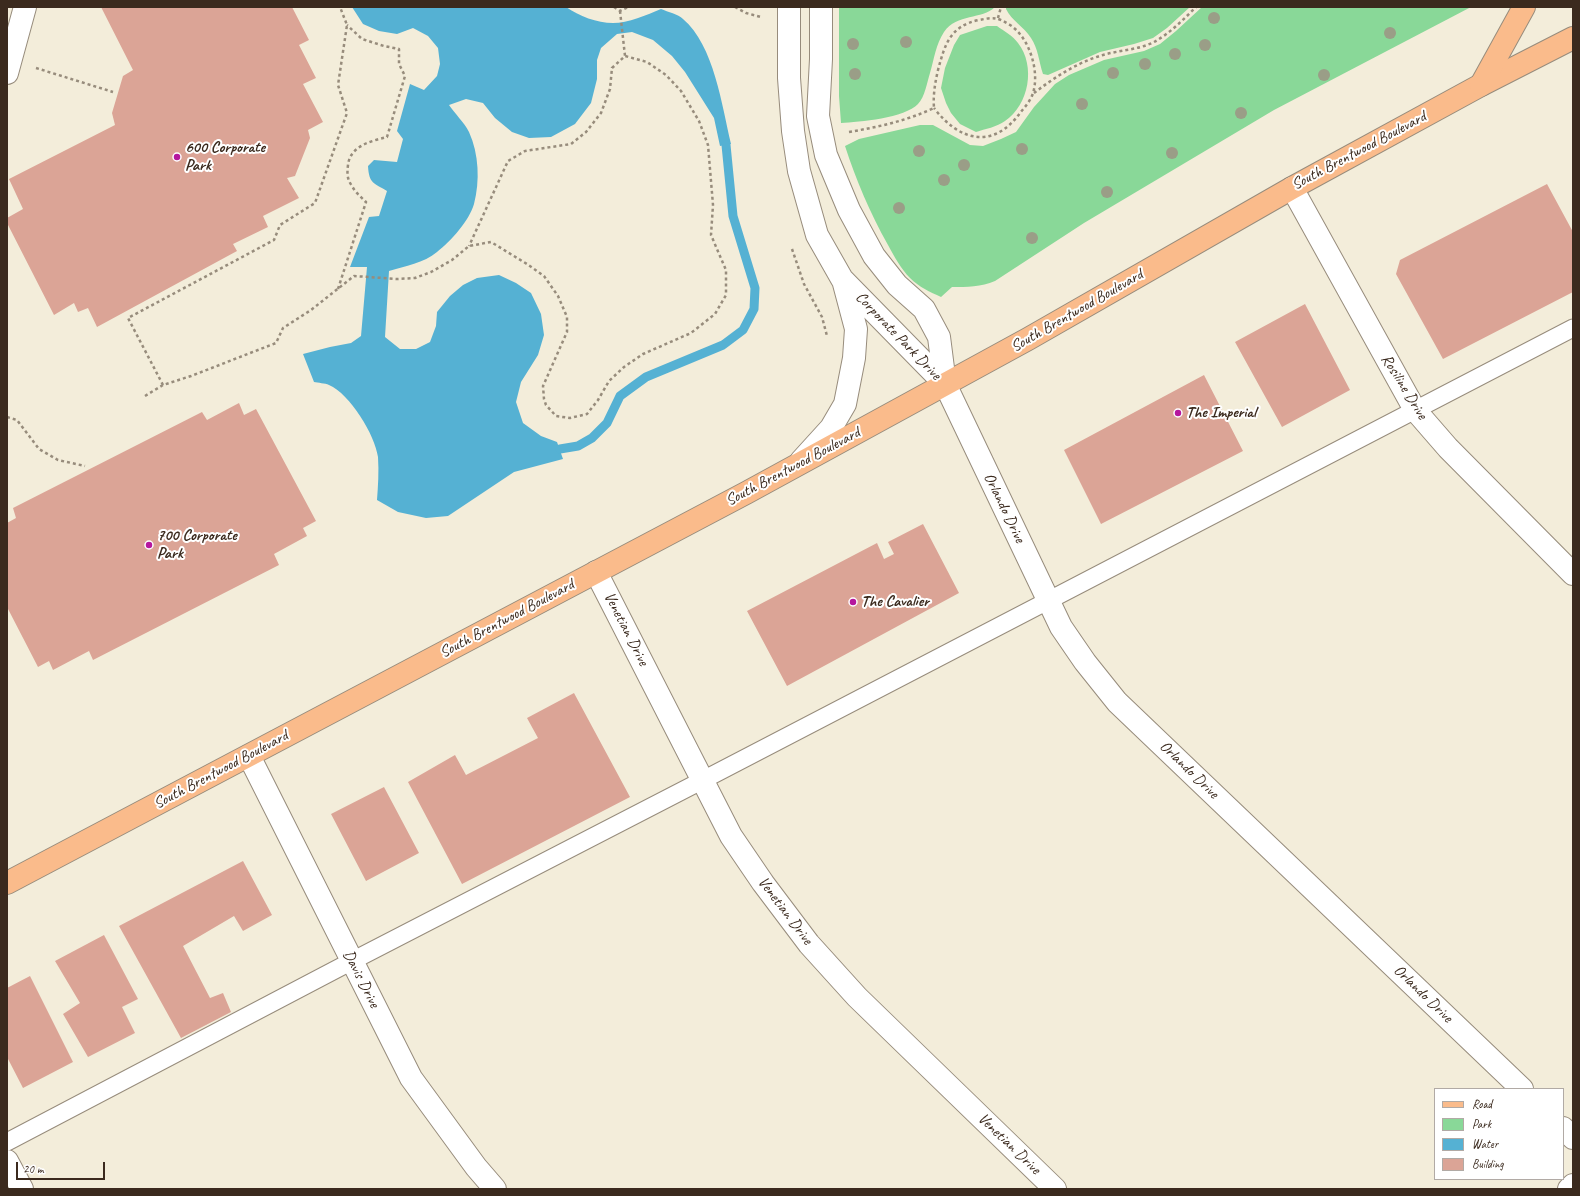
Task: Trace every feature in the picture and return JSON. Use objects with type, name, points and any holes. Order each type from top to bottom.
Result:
[{"type":"main road","points":[[1481,85],[1524,7]]},
{"type":"main road","name":"South Brentwood Boulevard","points":[[7,883],[798,465],[1028,339],[1292,188],[1481,85],[1573,38]]},
{"type":"street","points":[[9,67],[25,7]]},
{"type":"street","name":"Corporate Park Drive","points":[[789,7],[789,78],[794,131],[799,171],[817,234],[842,279],[945,384]]},
{"type":"street","name":"Corporate Park Drive","points":[[821,7],[821,59],[818,116],[826,155],[849,210],[874,256],[897,285],[924,309],[939,336],[945,384]]},
{"type":"street","name":"Rosiline Drive","points":[[1292,188],[1415,410],[1448,448],[1573,574]]},
{"type":"street","points":[[798,465],[831,428],[845,404],[854,358],[856,329],[842,279]]},
{"type":"street","name":"Orlando Drive","points":[[945,384],[1061,627],[1117,702],[1521,1088]]},
{"type":"street","name":"Venetian Drive","points":[[596,572],[731,836],[763,883],[809,944],[857,997],[1055,1189]]},
{"type":"street","name":"Davis Drive","points":[[249,756],[411,1078],[476,1167],[495,1189]]},
{"type":"street","points":[[1564,1129],[1573,1138]]},
{"type":"street","points":[[7,1161],[22,1189]]},
{"type":"street","points":[[1569,1189],[1573,1185]]},
{"type":"lane","points":[[7,1142],[352,961],[1573,328]]},
{"type":"path","points":[[338,290],[366,202],[352,187],[347,176],[349,158],[357,148],[370,141],[387,137],[405,76],[399,64],[399,49],[362,39],[347,24],[340,7]]},
{"type":"path","points":[[145,396],[163,385],[191,376],[276,343],[283,328],[311,310],[354,276],[397,279],[415,278],[432,272],[452,260],[469,246],[508,161],[525,151],[571,144],[586,132],[601,113],[610,89],[612,68],[624,56],[624,41],[620,11],[614,7]]},
{"type":"path","points":[[620,11],[628,7]]},
{"type":"path","points":[[735,7],[746,13],[761,17]]},
{"type":"path","points":[[998,18],[1001,7]]},
{"type":"path","points":[[1033,94],[1035,83],[1030,53],[1024,39],[1014,28],[998,18],[975,21],[963,26],[954,32],[945,44],[933,96],[934,108],[941,118],[955,129],[969,137],[984,137],[996,134],[1008,128],[1021,113],[1033,94],[1069,69],[1103,55],[1142,47],[1155,42],[1196,7]]},
{"type":"path","points":[[163,385],[128,318],[274,240],[280,225],[315,203],[347,113],[338,85],[347,24]]},
{"type":"path","points":[[469,246],[490,242],[544,276],[558,296],[566,317],[568,332],[543,386],[546,405],[556,416],[570,418],[586,414],[598,400],[609,381],[624,367],[643,354],[691,333],[715,314],[726,295],[726,270],[711,235],[713,205],[708,144],[695,115],[681,91],[666,75],[647,62],[624,56]]},
{"type":"path","points":[[9,67],[113,92]]},
{"type":"path","points":[[842,134],[913,118],[934,108]]},
{"type":"path","points":[[7,417],[17,420],[39,449],[58,460],[85,466]]},
{"type":"green space","points":[[839,7],[995,7],[983,14],[962,19],[949,26],[944,32],[937,47],[924,93],[918,104],[912,109],[893,116],[859,122],[841,123],[839,96]]},
{"type":"green space","points":[[1006,7],[1190,7],[1167,28],[1153,38],[1100,52],[1048,75],[1043,74],[1037,51],[1031,38],[1011,17]]},
{"type":"green space","points":[[1202,7],[1471,7],[1274,110],[1084,223],[995,281],[979,286],[952,287],[941,297],[921,287],[913,281],[895,258],[881,233],[869,209],[845,146],[859,139],[920,125],[933,125],[970,145],[983,146],[1001,139],[1016,132],[1034,107],[1055,84],[1069,75],[1104,60],[1144,51],[1160,44]]},
{"type":"green space","points":[[987,26],[997,26],[1016,40],[1024,52],[1027,63],[1027,85],[1020,105],[1013,114],[998,125],[976,132],[960,124],[951,113],[941,88],[945,68],[954,45],[960,35]]},
{"type":"water","points":[[352,7],[566,7],[588,18],[601,22],[613,23],[631,20],[661,9],[676,14],[694,30],[709,60],[720,95],[731,144],[720,146],[714,118],[685,72],[672,56],[653,40],[632,32],[617,34],[601,48],[597,60],[597,79],[591,103],[575,124],[551,137],[529,138],[512,132],[495,118],[483,103],[466,99],[449,105],[467,128],[475,149],[478,177],[474,204],[468,217],[459,230],[432,256],[420,262],[389,271],[385,337],[400,349],[416,349],[430,342],[436,326],[437,312],[450,296],[463,285],[477,278],[499,275],[516,283],[531,293],[541,314],[544,335],[538,355],[521,382],[516,402],[523,423],[541,436],[557,442],[563,459],[514,472],[448,516],[426,518],[398,512],[377,500],[378,457],[376,448],[367,427],[353,406],[337,390],[327,384],[314,382],[303,354],[351,343],[361,336],[367,267],[350,267],[369,217],[379,216],[387,191],[371,180],[368,166],[374,160],[397,162],[403,139],[397,131],[410,84],[424,90],[437,76],[440,64],[438,48],[428,36],[413,28],[397,34],[379,31],[363,24]]},
{"type":"building","name":"600 Corporate Park","points":[[101,7],[292,7],[309,40],[299,45],[316,78],[303,84],[323,122],[308,130],[310,138],[295,176],[287,178],[299,198],[263,216],[268,227],[233,244],[237,251],[97,327],[88,308],[78,312],[74,303],[54,315],[7,223],[7,218],[23,209],[9,179],[115,125],[112,113],[123,76],[133,70]]},
{"type":"building","points":[[1547,184],[1573,232],[1573,292],[1443,359],[1396,274],[1400,260]]},
{"type":"building","points":[[1305,304],[1350,390],[1282,427],[1235,342]]},
{"type":"building","name":"The Imperial","points":[[1204,375],[1243,451],[1101,524],[1064,450]]},
{"type":"building","name":"700 Corporate Park","points":[[239,403],[244,415],[256,409],[316,521],[303,528],[307,536],[274,554],[279,565],[93,660],[89,651],[53,670],[49,661],[38,667],[7,607],[7,523],[16,518],[13,508],[202,412],[207,420]]},
{"type":"building","name":"The Cavalier","points":[[923,524],[959,593],[787,686],[747,611],[877,543],[884,559],[894,554],[888,542]]},
{"type":"building","points":[[574,693],[630,797],[462,884],[408,782],[455,755],[466,775],[538,738],[527,718]]},
{"type":"building","points":[[384,787],[419,853],[366,881],[331,814]]},
{"type":"building","points":[[243,861],[272,915],[243,931],[234,916],[183,946],[210,998],[223,993],[231,1012],[181,1038],[119,926]]},
{"type":"building","points":[[104,935],[138,999],[122,1007],[135,1033],[88,1057],[63,1014],[80,1003],[55,961]]},
{"type":"building","points":[[30,976],[73,1062],[23,1088],[7,1057],[7,988]]},
{"type":"waterway","points":[[560,449],[578,446],[592,438],[607,423],[620,396],[646,377],[723,345],[743,330],[754,309],[755,288],[733,216],[726,145]]},
{"type":"place","name":"600 Corporate Park","points":[[177,157]]},
{"type":"place","name":"The Imperial","points":[[1178,413]]},
{"type":"place","name":"700 Corporate Park","points":[[149,545]]},
{"type":"place","name":"The Cavalier","points":[[853,602]]}]
